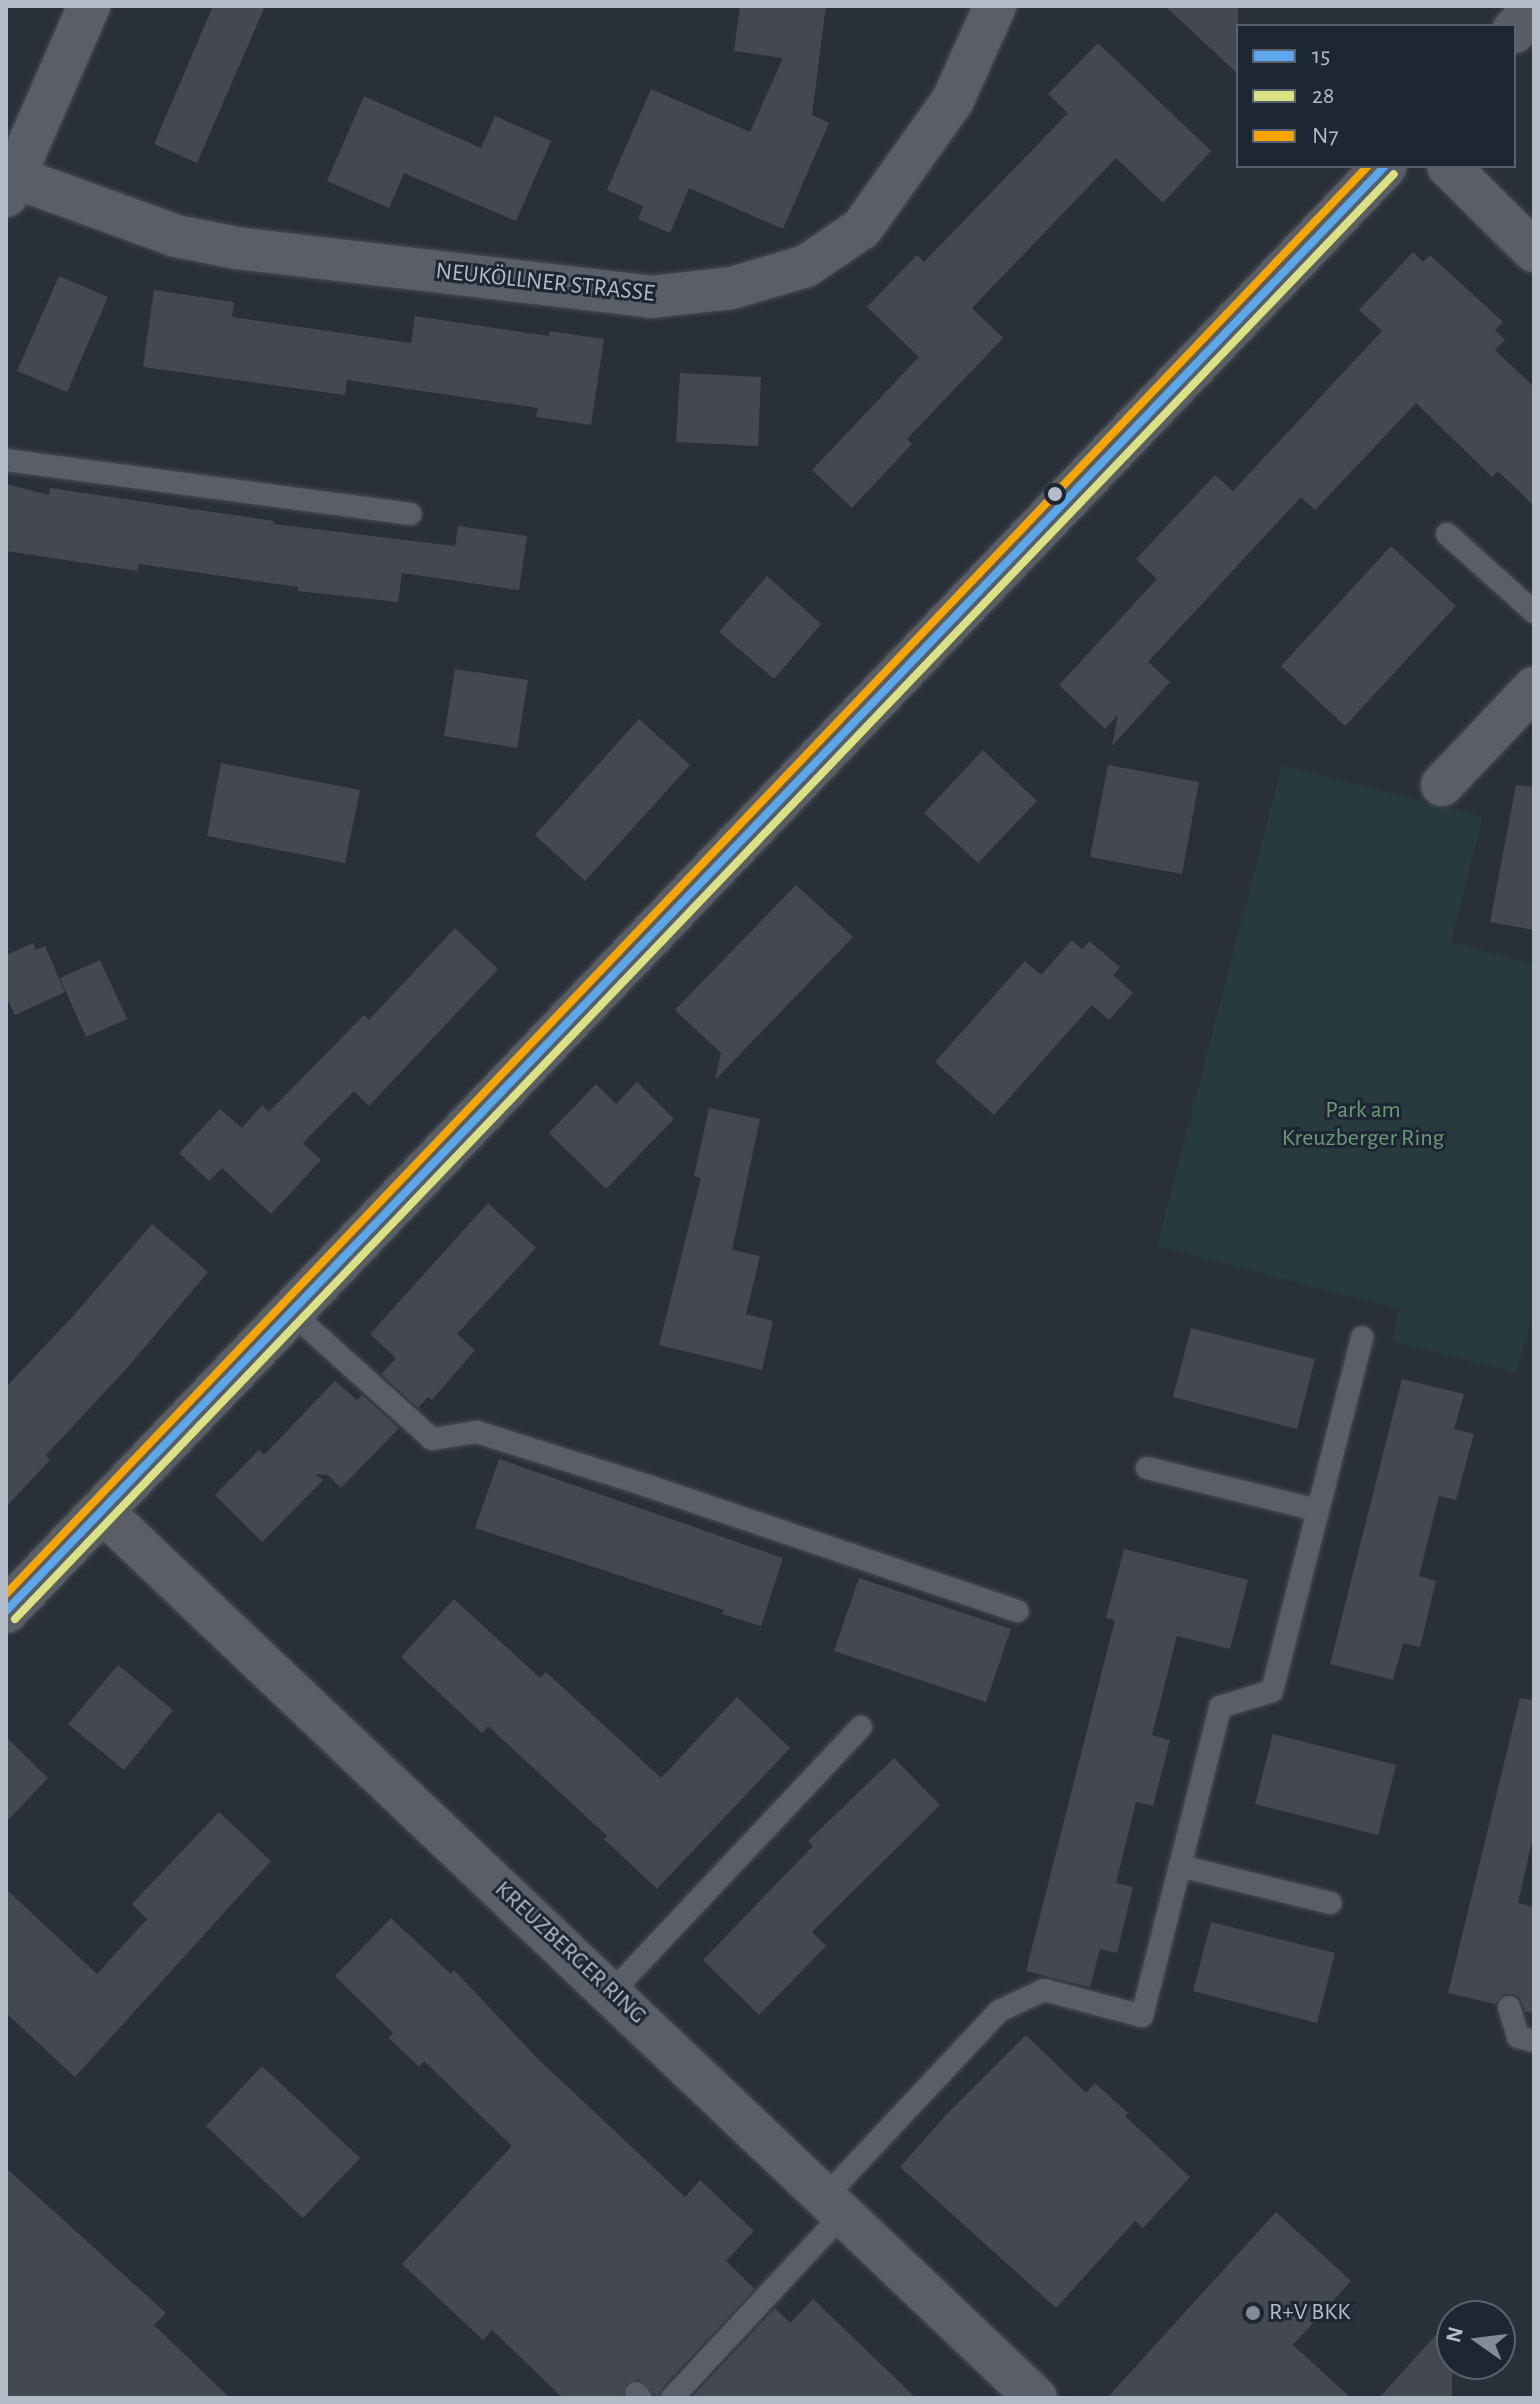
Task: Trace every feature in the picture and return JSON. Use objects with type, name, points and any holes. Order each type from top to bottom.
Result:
[{"type":"street","points":[[10,186],[89,6]]},
{"type":"street","name":"NEUKÖLLNER STRASSE","points":[[10,186],[176,236],[236,248],[651,297],[732,288],[806,266],[862,228],[953,100],[995,6]]},
{"type":"street","points":[[1516,29],[1534,10]]},
{"type":"street","points":[[6,1611],[1383,168]]},
{"type":"street","points":[[1450,168],[1534,251]]},
{"type":"street","points":[[1442,785],[1534,688]]},
{"type":"street","name":"KREUZBERGER RING","points":[[102,1511],[1036,2398]]},
{"type":"lane","points":[[6,460],[410,514]]},
{"type":"lane","points":[[1447,534],[1534,612]]},
{"type":"lane","points":[[291,1312],[432,1439],[477,1432],[648,1486],[1017,1611]]},
{"type":"lane","points":[[672,2398],[999,2011],[1044,1990],[1142,2016],[1220,1707],[1272,1691],[1362,1337]]},
{"type":"lane","points":[[1147,1468],[1317,1510]]},
{"type":"lane","points":[[611,1993],[861,1727]]},
{"type":"lane","points":[[1180,1866],[1331,1903]]},
{"type":"lane","points":[[1509,2007],[1518,2037],[1534,2041]]},
{"type":"green space","name":"Park am Kreuzberger Ring","points":[[1282,765],[1483,817],[1451,942],[1534,964],[1534,1306],[1516,1373],[1392,1341],[1399,1309],[1157,1246]]},
{"type":"building","points":[[213,6],[265,6],[197,163],[154,144]]},
{"type":"building","points":[[740,6],[826,6],[812,115],[829,123],[783,229],[689,188],[670,233],[638,219],[643,206],[607,190],[651,89],[750,132],[783,58],[734,51]]},
{"type":"building","points":[[1165,6],[1238,6],[1236,72]]},
{"type":"building","points":[[1098,43],[1211,151],[1163,203],[1116,158],[972,308],[1003,338],[907,439],[912,444],[852,508],[812,470],[919,357],[867,307],[917,255],[924,262],[1068,113],[1048,94]]},
{"type":"building","points":[[364,96],[481,148],[495,116],[551,141],[516,221],[404,173],[389,208],[327,181]]},
{"type":"building","points":[[1413,252],[1423,262],[1430,255],[1503,322],[1495,330],[1505,340],[1495,350],[1534,387],[1534,506],[1498,471],[1492,477],[1416,403],[1315,510],[1301,497],[1148,662],[1170,682],[1112,746],[1118,715],[1105,729],[1059,685],[1157,579],[1136,559],[1215,475],[1233,491],[1382,331],[1359,310]]},
{"type":"building","points":[[59,276],[108,297],[67,392],[17,371]]},
{"type":"building","points":[[154,290],[234,302],[232,317],[411,343],[415,316],[549,336],[549,331],[604,339],[591,425],[536,417],[538,408],[347,380],[345,395],[143,367]]},
{"type":"building","points":[[680,373],[761,377],[758,446],[676,442]]},
{"type":"building","points":[[6,484],[49,495],[50,488],[274,521],[273,524],[455,546],[458,526],[527,536],[519,590],[402,573],[398,602],[298,591],[298,587],[139,564],[137,571],[6,551]]},
{"type":"building","points":[[1391,546],[1456,606],[1345,726],[1281,666]]},
{"type":"building","points":[[767,576],[821,624],[774,679],[719,632]]},
{"type":"building","points":[[455,669],[528,680],[517,748],[444,736]]},
{"type":"building","points":[[639,719],[690,765],[585,881],[535,835]]},
{"type":"building","points":[[983,750],[1037,801],[978,863],[924,813]]},
{"type":"building","points":[[221,763],[360,790],[345,863],[207,836]]},
{"type":"building","points":[[1108,765],[1199,782],[1182,874],[1090,857]]},
{"type":"building","points":[[1516,785],[1534,787],[1534,930],[1490,922]]},
{"type":"building","points":[[796,885],[853,937],[715,1080],[721,1053],[675,1010]]},
{"type":"building","points":[[455,928],[498,969],[369,1106],[354,1091],[303,1143],[321,1160],[271,1214],[222,1168],[209,1181],[179,1153],[220,1109],[242,1128],[262,1105],[269,1112],[364,1015],[369,1020]]},
{"type":"building","points":[[1072,940],[1082,949],[1089,941],[1120,967],[1113,975],[1133,993],[1109,1020],[1092,1005],[994,1115],[935,1062],[1025,961],[1041,975]]},
{"type":"building","points":[[33,943],[36,950],[45,946],[65,992],[15,1015],[6,996],[6,955]]},
{"type":"building","points":[[100,960],[127,1019],[86,1037],[60,978]]},
{"type":"building","points":[[637,1082],[674,1119],[606,1189],[549,1133],[596,1084],[616,1104]]},
{"type":"building","points":[[709,1108],[760,1119],[732,1250],[760,1256],[746,1314],[773,1321],[762,1370],[659,1345],[701,1178],[694,1176]]},
{"type":"building","points":[[488,1203],[536,1248],[457,1334],[475,1350],[432,1400],[428,1397],[418,1408],[381,1374],[396,1358],[370,1334]]},
{"type":"building","points":[[152,1224],[208,1272],[127,1368],[46,1455],[50,1460],[6,1507],[6,1387],[75,1314]]},
{"type":"building","points":[[1191,1328],[1315,1359],[1297,1429],[1173,1397]]},
{"type":"building","points":[[1402,1379],[1464,1394],[1454,1429],[1474,1434],[1456,1500],[1439,1496],[1419,1576],[1436,1581],[1420,1647],[1403,1643],[1393,1680],[1330,1664]]},
{"type":"building","points":[[335,1381],[357,1400],[362,1395],[399,1428],[341,1488],[328,1475],[315,1474],[323,1480],[262,1542],[215,1495],[259,1450],[264,1455]]},
{"type":"building","points":[[499,1459],[783,1558],[761,1626],[722,1614],[724,1610],[475,1528]]},
{"type":"building","points":[[1124,1549],[1248,1580],[1230,1649],[1177,1636],[1152,1735],[1170,1740],[1153,1806],[1136,1802],[1116,1883],[1133,1887],[1117,1953],[1100,1949],[1090,1987],[1026,1971],[1115,1620],[1106,1618]]},
{"type":"building","points":[[859,1578],[1011,1629],[986,1702],[834,1651]]},
{"type":"building","points":[[454,1599],[540,1678],[546,1672],[661,1778],[737,1697],[790,1748],[657,1889],[604,1839],[607,1836],[488,1726],[482,1733],[401,1657]]},
{"type":"building","points":[[118,1665],[173,1710],[124,1770],[68,1724]]},
{"type":"building","points":[[1520,1698],[1534,1700],[1534,1833],[1518,1903],[1534,1907],[1534,2014],[1525,2011],[1519,1997],[1513,1994],[1504,1994],[1495,2004],[1448,1993]]},
{"type":"building","points":[[1273,1734],[1396,1765],[1378,1835],[1255,1804]]},
{"type":"building","points":[[6,1737],[48,1778],[6,1822]]},
{"type":"building","points":[[894,1758],[940,1805],[812,1932],[826,1946],[759,2015],[703,1960],[813,1846],[808,1841]]},
{"type":"building","points":[[219,1812],[271,1861],[75,2077],[6,2013],[6,1889],[97,1974],[147,1919],[132,1904]]},
{"type":"building","points":[[391,1918],[451,1974],[454,1970],[539,2060],[685,2197],[700,2180],[754,2231],[726,2261],[755,2289],[662,2388],[658,2398],[639,2379],[626,2384],[623,2398],[563,2398],[492,2330],[483,2340],[402,2264],[512,2146],[424,2061],[419,2067],[389,2038],[393,2033],[335,1976]]},
{"type":"building","points":[[1211,1922],[1335,1953],[1317,2023],[1193,1991]]},
{"type":"building","points":[[1026,2035],[1086,2093],[1095,2083],[1190,2177],[1143,2228],[1135,2221],[1056,2308],[900,2167],[946,2115]]},
{"type":"building","points":[[262,2066],[360,2158],[303,2218],[206,2126]]},
{"type":"building","points":[[6,2168],[166,2313],[154,2325],[230,2398],[6,2398]]},
{"type":"building","name":"R+V BKK","points":[[1276,2212],[1351,2281],[1293,2345],[1351,2398],[1107,2398]]},
{"type":"building","points":[[813,2299],[916,2398],[691,2398],[775,2308],[790,2323]]},
{"type":"building","points":[[1436,2335],[1436,2380],[1452,2380],[1452,2398],[1379,2398]]},
{"type":"transit line","name":"N7","points":[[6,1594],[1366,168]]},
{"type":"transit line","name":"15","points":[[6,1611],[1383,168]]},
{"type":"transit line","name":"28","points":[[15,1619],[1394,174]]},
{"type":"place","name":"R+V BKK","points":[[1253,2313]]}]
